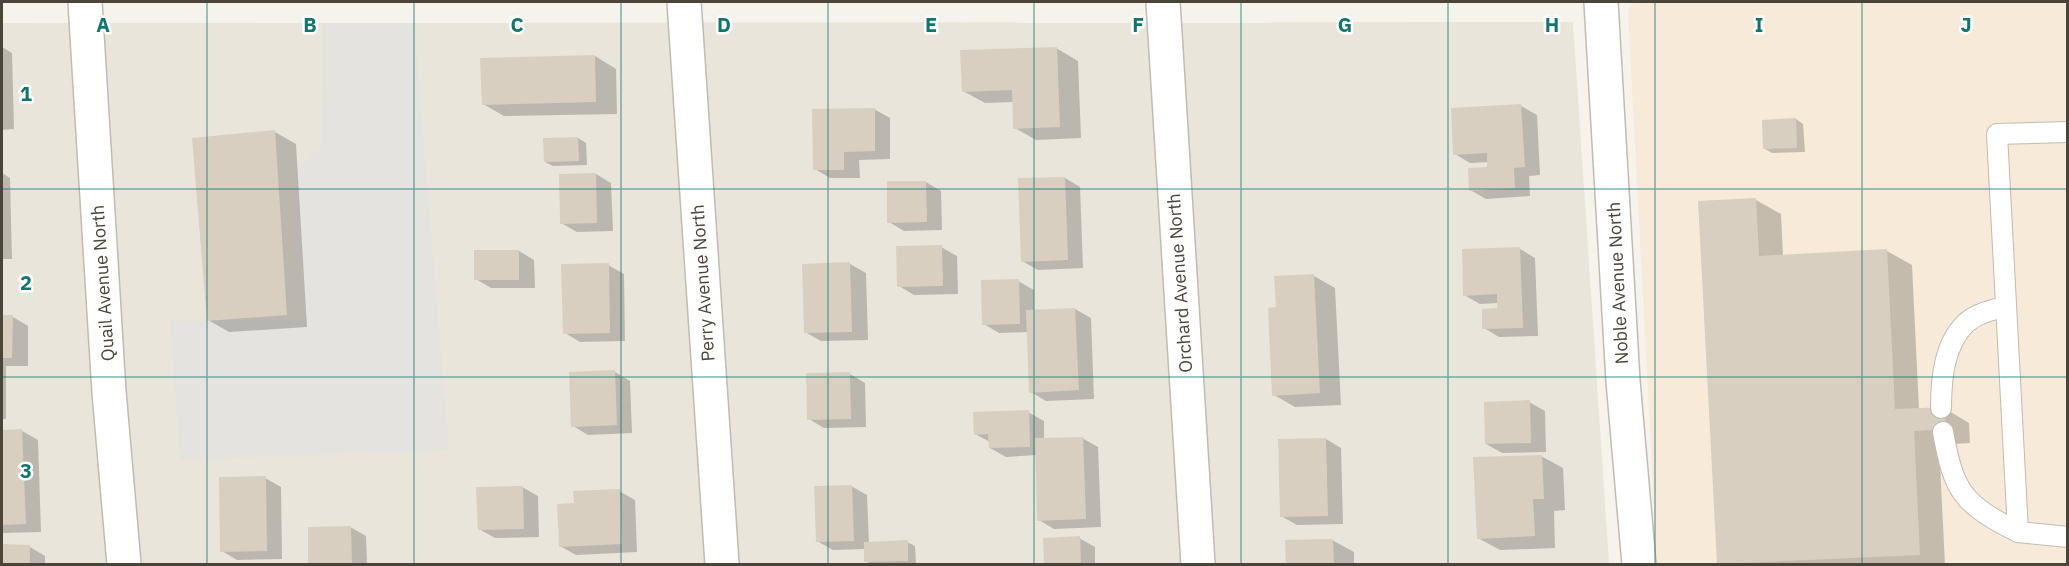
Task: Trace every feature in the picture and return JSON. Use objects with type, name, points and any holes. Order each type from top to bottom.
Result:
[{"type":"street","name":"Quail Avenue North","points":[[85,2],[110,392],[124,564]]},
{"type":"street","name":"Perry Avenue North","points":[[684,2],[722,564]]},
{"type":"street","name":"Orchard Avenue North","points":[[1163,2],[1198,564]]},
{"type":"street","name":"Noble Avenue North","points":[[1601,2],[1623,381],[1640,564]]},
{"type":"lane","points":[[2018,532],[1997,134],[2067,132]]},
{"type":"lane","points":[[1941,408],[1943,372],[1955,338],[1967,322],[1982,313],[2006,306]]},
{"type":"lane","points":[[1943,432],[1951,471],[1961,492],[1976,507],[1994,520],[2018,532],[2067,537]]},
{"type":"shaded area","points":[[1634,2],[2067,2],[2067,564],[1657,564],[1628,11]]},
{"type":"shaded area","points":[[1573,22],[1609,564],[2,564],[2,23]]},
{"type":"shaded area","points":[[323,23],[414,23],[449,450],[180,460],[170,321],[306,320],[296,171],[321,147]]},
{"type":"building","points":[[1057,47],[1060,127],[1013,129],[1012,90],[962,92],[960,50]]},
{"type":"building","points":[[595,55],[596,102],[482,105],[480,58]]},
{"type":"building","points":[[1521,104],[1525,167],[1514,168],[1515,188],[1469,191],[1468,168],[1487,167],[1487,153],[1453,155],[1451,108]]},
{"type":"building","points":[[875,108],[875,151],[844,152],[844,170],[813,170],[812,109]]},
{"type":"building","points":[[1796,118],[1797,148],[1763,149],[1762,120]]},
{"type":"building","points":[[275,130],[287,315],[207,321],[192,138]]},
{"type":"building","points":[[578,137],[579,161],[544,162],[543,138]]},
{"type":"building","points":[[596,173],[597,223],[560,224],[559,174]]},
{"type":"building","points":[[1065,177],[1068,260],[1021,262],[1018,178]]},
{"type":"building","points":[[887,181],[926,181],[927,222],[887,223]]},
{"type":"building","points":[[1756,198],[1759,256],[1887,249],[1895,409],[1945,407],[1946,429],[1914,431],[1920,555],[1717,564],[1698,201]]},
{"type":"building","points":[[942,245],[943,286],[897,287],[896,246]]},
{"type":"building","points":[[1520,247],[1523,328],[1482,329],[1482,309],[1497,308],[1497,294],[1463,296],[1462,249]]},
{"type":"building","points":[[474,250],[519,250],[519,280],[474,280]]},
{"type":"building","points":[[850,262],[852,332],[804,333],[802,264]]},
{"type":"building","points":[[609,263],[610,333],[563,334],[561,264]]},
{"type":"building","points":[[1314,274],[1320,393],[1272,396],[1268,308],[1276,307],[1274,276]]},
{"type":"building","points":[[1019,279],[1020,324],[982,325],[981,280]]},
{"type":"building","points":[[1075,308],[1079,390],[1029,393],[1026,310]]},
{"type":"building","points":[[2,315],[13,315],[12,358],[2,358]]},
{"type":"building","points":[[615,370],[617,425],[571,427],[569,372]]},
{"type":"building","points":[[850,372],[851,419],[807,420],[806,373]]},
{"type":"building","points":[[1530,400],[1531,443],[1485,444],[1484,402]]},
{"type":"building","points":[[1029,410],[1030,447],[989,448],[988,434],[974,435],[973,412]]},
{"type":"building","points":[[22,429],[26,524],[2,525],[2,430]]},
{"type":"building","points":[[1083,437],[1086,519],[1037,521],[1035,438]]},
{"type":"building","points":[[1326,438],[1328,516],[1280,517],[1278,439]]},
{"type":"building","points":[[1542,455],[1544,499],[1533,499],[1535,536],[1477,539],[1473,457]]},
{"type":"building","points":[[266,476],[267,551],[220,552],[219,477]]},
{"type":"building","points":[[852,485],[854,541],[816,542],[814,486]]},
{"type":"building","points":[[523,486],[524,529],[478,530],[476,487]]},
{"type":"building","points":[[620,489],[622,544],[559,547],[557,504],[574,503],[573,491]]},
{"type":"building","points":[[351,526],[352,564],[308,564],[308,527]]},
{"type":"building","points":[[1080,536],[1081,564],[1044,564],[1043,538]]},
{"type":"building","points":[[1333,539],[1334,564],[1286,564],[1285,540]]},
{"type":"building","points":[[908,540],[908,561],[864,562],[864,542]]},
{"type":"building","points":[[2,544],[30,545],[30,564],[2,564]]}]
